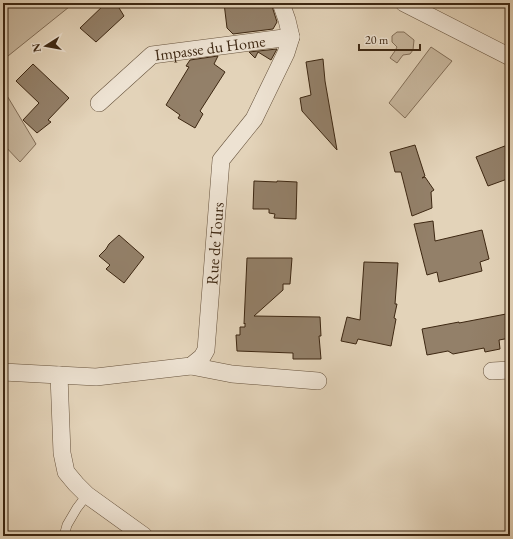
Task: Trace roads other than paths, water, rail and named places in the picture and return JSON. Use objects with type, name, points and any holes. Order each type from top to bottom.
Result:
[{"type":"street","points":[[281,3],[291,37]]},
{"type":"street","points":[[404,3],[510,57]]},
{"type":"street","name":"Impasse du Home","points":[[99,103],[152,55],[291,37]]},
{"type":"street","name":"Rue de Tours","points":[[190,366],[202,357],[206,350],[221,160],[254,119],[286,53],[291,37]]},
{"type":"street","points":[[3,372],[96,376],[190,366],[232,374],[318,381]]},
{"type":"street","points":[[492,371],[510,370]]},
{"type":"street","points":[[60,375],[62,453],[66,472],[87,495],[144,536]]},
{"type":"lane","points":[[64,536],[67,525],[87,495]]}]
